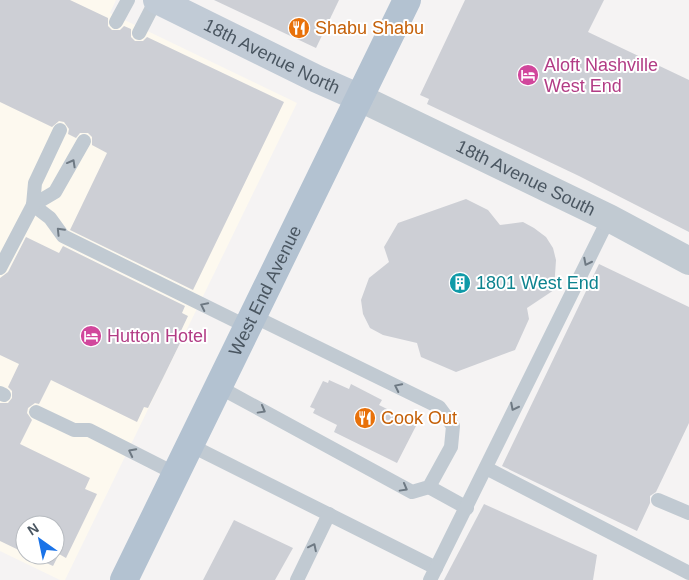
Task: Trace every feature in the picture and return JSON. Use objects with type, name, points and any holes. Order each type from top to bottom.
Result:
[{"type":"main road","name":"18th Avenue North","points":[[157,0],[317,79],[360,98]]},
{"type":"main road","name":"West End Avenue","points":[[124,580],[407,0]]},
{"type":"street","name":"18th Avenue South","points":[[360,98],[609,218],[689,261]]},
{"type":"lane","points":[[116,22],[128,0]]},
{"type":"lane","points":[[139,33],[157,0]]},
{"type":"lane","points":[[0,268],[33,204],[35,183],[60,130]]},
{"type":"lane","points":[[33,204],[55,192],[84,142]]},
{"type":"lane","points":[[33,204],[50,218],[63,236],[439,407],[453,426],[451,447],[428,487],[412,492],[219,387]]},
{"type":"lane","points":[[190,445],[329,514],[433,574],[609,218]]},
{"type":"lane","points":[[36,412],[74,430],[89,430],[176,474]]},
{"type":"lane","points":[[486,468],[689,573]]},
{"type":"lane","points":[[428,487],[467,508]]},
{"type":"lane","points":[[658,500],[689,513]]},
{"type":"lane","points":[[297,580],[329,514]]},
{"type":"shaded area","points":[[0,0],[116,0],[110,13],[297,103],[65,580],[60,580],[29,565],[65,565],[65,515],[15,515],[15,558],[0,551]]},
{"type":"building","points":[[0,0],[70,0],[108,18],[108,26],[112,30],[120,30],[124,26],[131,29],[131,37],[135,41],[143,41],[147,37],[284,102],[193,290],[70,230],[107,153],[92,145],[92,137],[88,133],[80,133],[76,138],[68,134],[69,129],[64,122],[59,121],[52,127],[0,102]]},
{"type":"building","name":"Shabu Shabu","points":[[214,0],[339,0],[316,48]]},
{"type":"building","name":"Aloft Nashville West End","points":[[465,0],[604,0],[588,32],[689,80],[689,232],[579,176],[427,104],[429,99],[420,95]]},
{"type":"building","name":"1801 West End","points":[[466,199],[488,210],[500,225],[523,222],[534,228],[546,237],[553,248],[556,260],[554,290],[527,308],[529,319],[515,350],[456,372],[421,357],[417,343],[383,335],[370,328],[363,314],[361,300],[369,278],[389,262],[384,247],[398,223]]},
{"type":"building","name":"Hutton Hotel","points":[[26,237],[59,253],[63,246],[185,306],[182,313],[188,316],[179,335],[183,337],[148,408],[144,407],[137,422],[51,380],[39,404],[35,403],[28,408],[27,413],[32,420],[20,444],[90,478],[85,489],[97,494],[66,558],[65,515],[15,515],[15,548],[0,541],[0,403],[8,403],[12,398],[12,391],[8,387],[19,364],[0,355],[0,278],[8,272]]},
{"type":"building","points":[[599,264],[689,307],[689,423],[656,492],[650,496],[650,503],[637,531],[502,466]]},
{"type":"building","name":"Cook Out","points":[[329,380],[349,389],[351,384],[382,400],[379,405],[417,424],[397,463],[334,432],[337,425],[313,413],[315,409],[310,407],[323,381],[328,383]]},
{"type":"building","points":[[484,504],[597,555],[593,580],[444,580]]},
{"type":"building","points":[[234,520],[293,548],[275,580],[203,580]]},
{"type":"place","name":"Shabu Shabu","points":[[299,28]]},
{"type":"place","name":"Aloft Nashville West End","points":[[528,75]]},
{"type":"place","name":"1801 West End","points":[[460,283]]},
{"type":"place","name":"Hutton Hotel","points":[[91,336]]},
{"type":"place","name":"Cook Out","points":[[365,418]]}]
